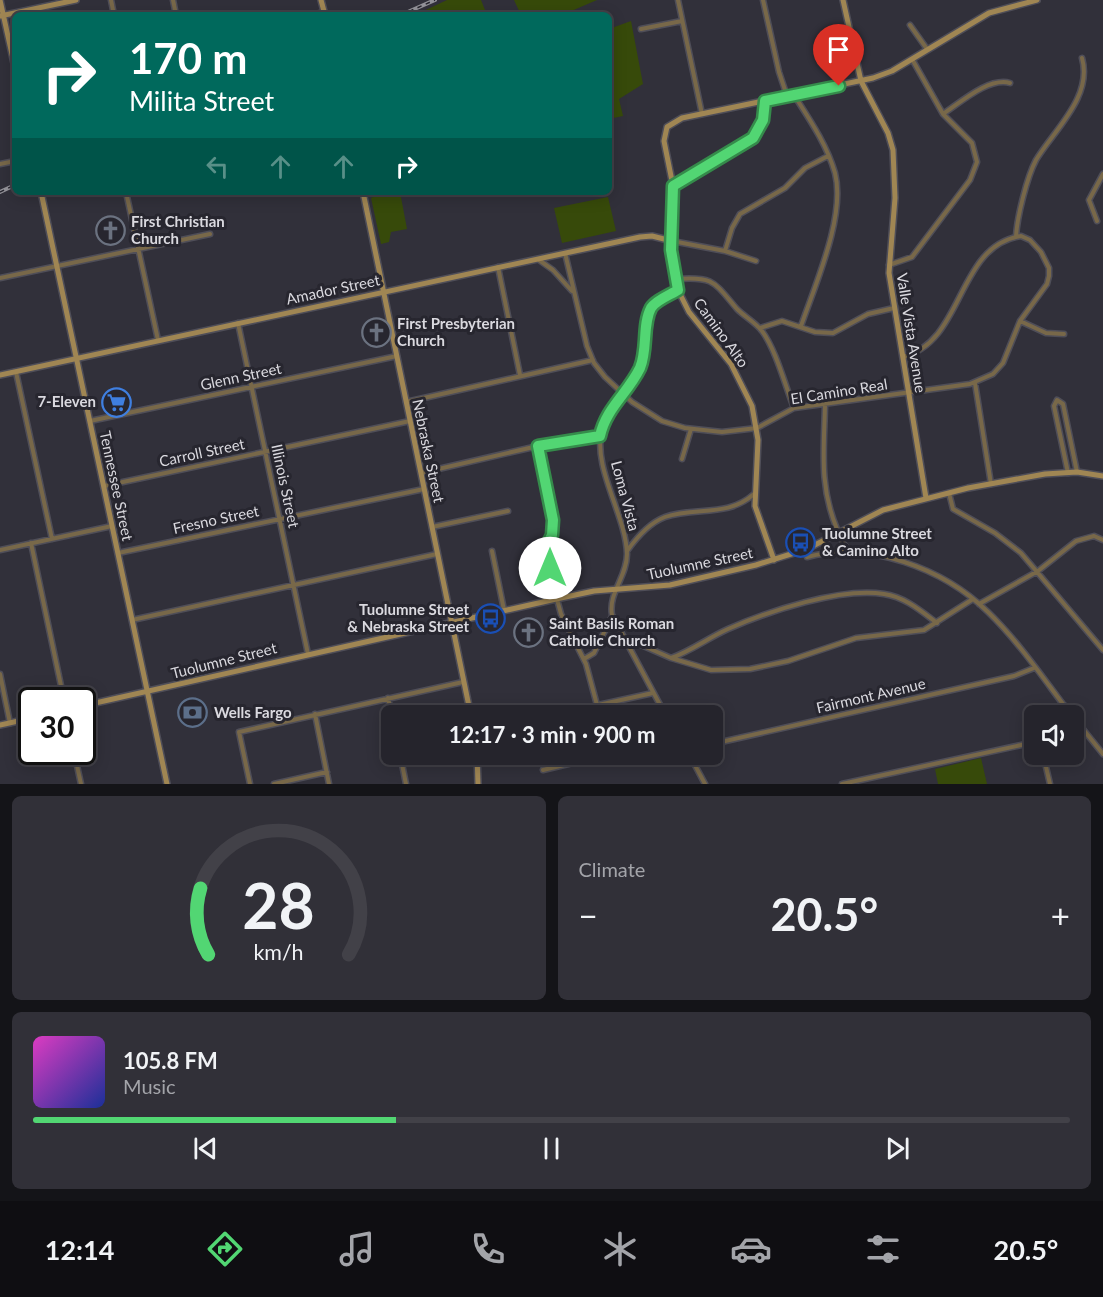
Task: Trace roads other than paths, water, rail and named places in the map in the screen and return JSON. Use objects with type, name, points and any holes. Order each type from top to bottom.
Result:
[{"type":"street","points":[[0,0],[2,16],[12,48]]},
{"type":"street","points":[[20,12],[76,0]]},
{"type":"street","points":[[678,0],[702,114],[861,81],[892,71],[989,13],[1037,0]]},
{"type":"street","points":[[763,0],[779,72],[790,96],[828,156],[837,188],[836,214],[801,326]]},
{"type":"street","name":"Valle Vista Avenue","points":[[843,0],[861,81],[888,133],[893,150],[895,198],[889,266],[926,498]]},
{"type":"street","points":[[641,30],[682,21]]},
{"type":"street","points":[[910,25],[927,49]]},
{"type":"street","points":[[903,357],[917,352],[935,335],[951,314],[966,282],[982,258],[1002,243],[1016,237],[1036,161],[1076,102],[1082,87],[1085,68],[1082,58]]},
{"type":"street","points":[[889,266],[912,257],[976,169],[977,155],[972,143],[944,114],[912,59]]},
{"type":"street","points":[[944,114],[984,89],[1003,81],[1011,83]]},
{"type":"street","points":[[673,186],[753,138],[763,120],[765,101]]},
{"type":"street","name":"Camino Alto","points":[[702,114],[670,123],[664,136],[673,186],[672,241],[676,279],[678,290],[689,312],[716,343],[736,372],[752,406],[757,428],[754,494],[760,524],[774,560]]},
{"type":"street","points":[[725,251],[732,228],[740,214],[785,188],[805,168],[828,156]]},
{"type":"street","points":[[1097,221],[1089,200],[1103,174]]},
{"type":"street","name":"Tennessee Street","points":[[42,195],[167,784]]},
{"type":"street","points":[[127,195],[158,340]]},
{"type":"street","name":"Nebraska Street","points":[[364,195],[469,705]]},
{"type":"street","points":[[0,278],[210,234]]},
{"type":"street","name":"Amador Street","points":[[0,375],[535,258],[646,236],[672,241]]},
{"type":"street","name":"El Camino Real","points":[[564,253],[572,292],[593,360],[605,377],[623,394],[663,420],[691,429],[722,432],[757,428],[794,408],[909,394],[975,383],[993,374],[1004,363],[1020,321],[1047,284],[1049,268],[1036,246],[1025,237],[1016,237]]},
{"type":"street","points":[[672,241],[725,251],[756,261]]},
{"type":"street","points":[[535,258],[553,270],[572,292]]},
{"type":"street","points":[[498,266],[520,375]]},
{"type":"street","points":[[676,279],[696,277],[712,280],[721,287],[740,311],[760,328],[794,408]]},
{"type":"street","name":"Loma Vista","points":[[584,659],[594,653],[612,615],[611,600],[625,567],[627,550],[602,457],[600,436],[609,410],[635,377],[645,354],[650,310],[654,304],[678,290]]},
{"type":"street","points":[[760,328],[782,321],[815,332],[833,333],[868,314],[894,308]]},
{"type":"street","points":[[1020,321],[1046,333],[1064,334]]},
{"type":"street","name":"Illinois Street","points":[[238,322],[308,654]]},
{"type":"street","name":"Glenn Street","points":[[90,421],[397,356]]},
{"type":"street","points":[[406,402],[593,360]]},
{"type":"street","points":[[16,372],[52,538]]},
{"type":"street","points":[[975,383],[992,484]]},
{"type":"street","points":[[1068,473],[1054,406],[1057,400],[1063,404],[1077,472]]},
{"type":"street","points":[[825,405],[823,487],[838,533],[844,546],[853,552]]},
{"type":"street","name":"Carroll Street","points":[[104,486],[410,421]]},
{"type":"street","points":[[682,459],[691,429]]},
{"type":"street","points":[[421,473],[538,446],[600,436]]},
{"type":"street","points":[[538,446],[553,520],[547,549],[556,599],[561,614],[584,659],[597,705],[654,693]]},
{"type":"street","name":"Tuolumne Street","points":[[96,703],[556,599],[687,582],[774,560],[807,549],[877,513],[948,493],[992,484],[1077,472],[1103,476]]},
{"type":"street","name":"Fresno Street","points":[[118,553],[424,489]]},
{"type":"street","points":[[948,493],[953,509],[995,533],[1021,553],[1103,650]]},
{"type":"street","points":[[627,550],[648,527],[663,518],[722,511],[740,505],[754,494]]},
{"type":"street","points":[[432,527],[508,511]]},
{"type":"street","points":[[0,550],[112,526]]},
{"type":"street","points":[[979,604],[1038,571],[1076,541],[1094,536],[1103,540]]},
{"type":"street","points":[[31,543],[61,687]]},
{"type":"street","points":[[492,551],[504,610]]},
{"type":"street","points":[[807,557],[820,553],[853,552],[905,562],[937,576],[973,599],[1000,625],[1064,705]]},
{"type":"street","points":[[132,620],[437,554]]},
{"type":"street","points":[[671,658],[742,623],[843,594],[885,594],[920,610],[937,623]]},
{"type":"street","points":[[623,637],[671,658],[711,670],[769,667],[856,638],[909,634],[924,630],[973,599]]},
{"type":"street","points":[[612,615],[660,705]]},
{"type":"street","name":"Fairmont Avenue","points":[[723,742],[1014,676],[1034,668]]},
{"type":"street","points":[[0,674],[10,723]]},
{"type":"street","points":[[250,784],[239,732],[464,682]]},
{"type":"street","points":[[388,698],[390,705]]},
{"type":"street","points":[[315,714],[329,784]]},
{"type":"street","points":[[0,725],[18,721]]},
{"type":"street","points":[[1084,731],[1103,754]]},
{"type":"street","points":[[842,784],[1024,744]]},
{"type":"street","points":[[77,765],[81,784]]},
{"type":"street","points":[[402,765],[406,784]]},
{"type":"street","points":[[477,765],[478,784]]},
{"type":"street","points":[[543,770],[564,765]]},
{"type":"street","points":[[695,765],[705,784]]},
{"type":"street","points":[[1046,765],[1050,784]]},
{"type":"street","points":[[274,784],[327,772]]},
{"type":"railway","points":[[408,12],[435,0]]},
{"type":"railway","points":[[0,192],[12,186]]},
{"type":"place","name":"First Christian Church","points":[[110,231]]},
{"type":"place","name":"First Presbyterian Church","points":[[376,333]]},
{"type":"place","name":"7-Eleven","points":[[117,402]]},
{"type":"place","name":"Tuolumne Street & Camino Alto","points":[[801,543]]},
{"type":"place","name":"Tuolumne Street & Nebraska Street","points":[[490,619]]},
{"type":"place","name":"Saint Basils Roman Catholic Church","points":[[528,633]]},
{"type":"place","name":"Wells Fargo","points":[[193,713]]}]
